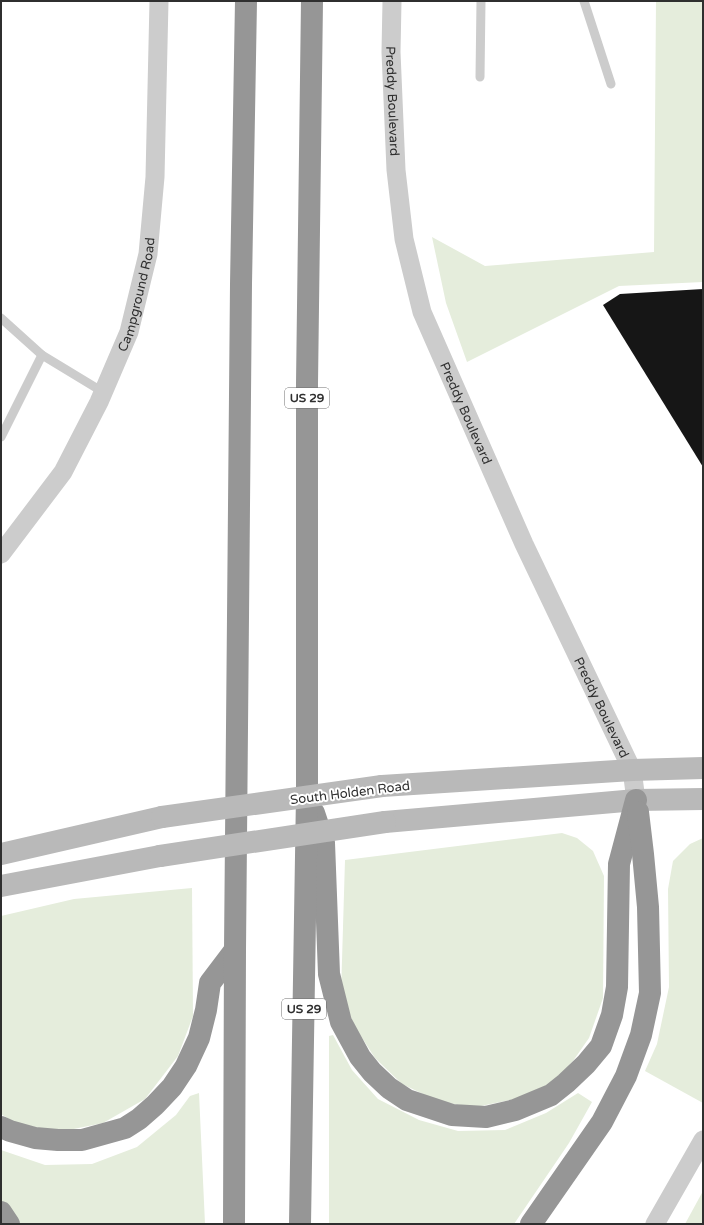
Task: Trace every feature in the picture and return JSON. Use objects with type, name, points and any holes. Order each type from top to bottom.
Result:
[{"type":"highway","points":[[234,1224],[241,284],[246,1]]},
{"type":"highway","name":"US 29","points":[[300,1224],[308,795],[307,383],[312,1]]},
{"type":"highway","points":[[308,795],[324,843],[329,974],[341,1022],[352,1043],[360,1057],[372,1072],[389,1088],[407,1100],[452,1115],[486,1117],[515,1110],[551,1095],[581,1069],[601,1046],[612,1015],[618,987],[619,864],[636,800]]},
{"type":"highway","points":[[531,1224],[602,1122],[626,1076],[641,1035],[650,993],[648,915],[644,854],[636,800]]},
{"type":"highway","points":[[1,1127],[35,1138],[82,1140],[125,1128],[140,1118],[172,1087],[186,1066],[199,1038],[206,1010],[210,983],[235,950]]},
{"type":"highway","points":[[1,1212],[9,1224]]},
{"type":"main road","name":"South Holden Road","points":[[1,854],[162,817],[382,786],[632,770],[703,768]]},
{"type":"main road","points":[[1,886],[160,856],[385,822],[636,800],[703,799]]},
{"type":"street","name":"Campground Road","points":[[1,554],[63,472],[103,392],[129,332],[148,254],[155,177],[159,1]]},
{"type":"street","name":"Preddy Boulevard","points":[[392,1],[391,52],[396,170],[404,239],[422,312],[524,544],[632,770],[636,800]]},
{"type":"street","points":[[655,1224],[703,1140]]},
{"type":"lane","points":[[480,77],[481,1]]},
{"type":"lane","points":[[584,1],[611,84]]},
{"type":"lane","points":[[1,318],[42,355],[103,392]]},
{"type":"lane","points":[[1,437],[42,355]]},
{"type":"green space","points":[[656,1],[703,1],[703,282],[619,286],[467,362],[446,303],[432,237],[485,266],[654,252]]},
{"type":"green space","points":[[562,833],[577,838],[593,851],[604,876],[603,998],[589,1038],[573,1061],[552,1083],[515,1099],[476,1107],[440,1102],[402,1084],[375,1058],[355,1027],[341,994],[345,860]]},
{"type":"green space","points":[[703,838],[703,1103],[645,1071],[657,1044],[669,987],[668,889],[673,861],[690,844]]},
{"type":"green space","points":[[192,888],[193,1016],[178,1056],[145,1099],[103,1123],[59,1132],[15,1123],[1,1114],[1,916],[74,899]]},
{"type":"green space","points":[[333,1035],[352,1070],[378,1099],[419,1120],[458,1131],[505,1130],[546,1113],[578,1093],[592,1102],[569,1143],[514,1224],[329,1224],[329,1036]]},
{"type":"green space","points":[[199,1093],[205,1224],[18,1224],[1,1200],[1,1150],[45,1165],[92,1164],[137,1147],[176,1115],[190,1096]]},
{"type":"green space","points":[[703,1191],[703,1224],[685,1224]]},
{"type":"building","points":[[703,289],[703,467],[603,305],[620,294]]}]
